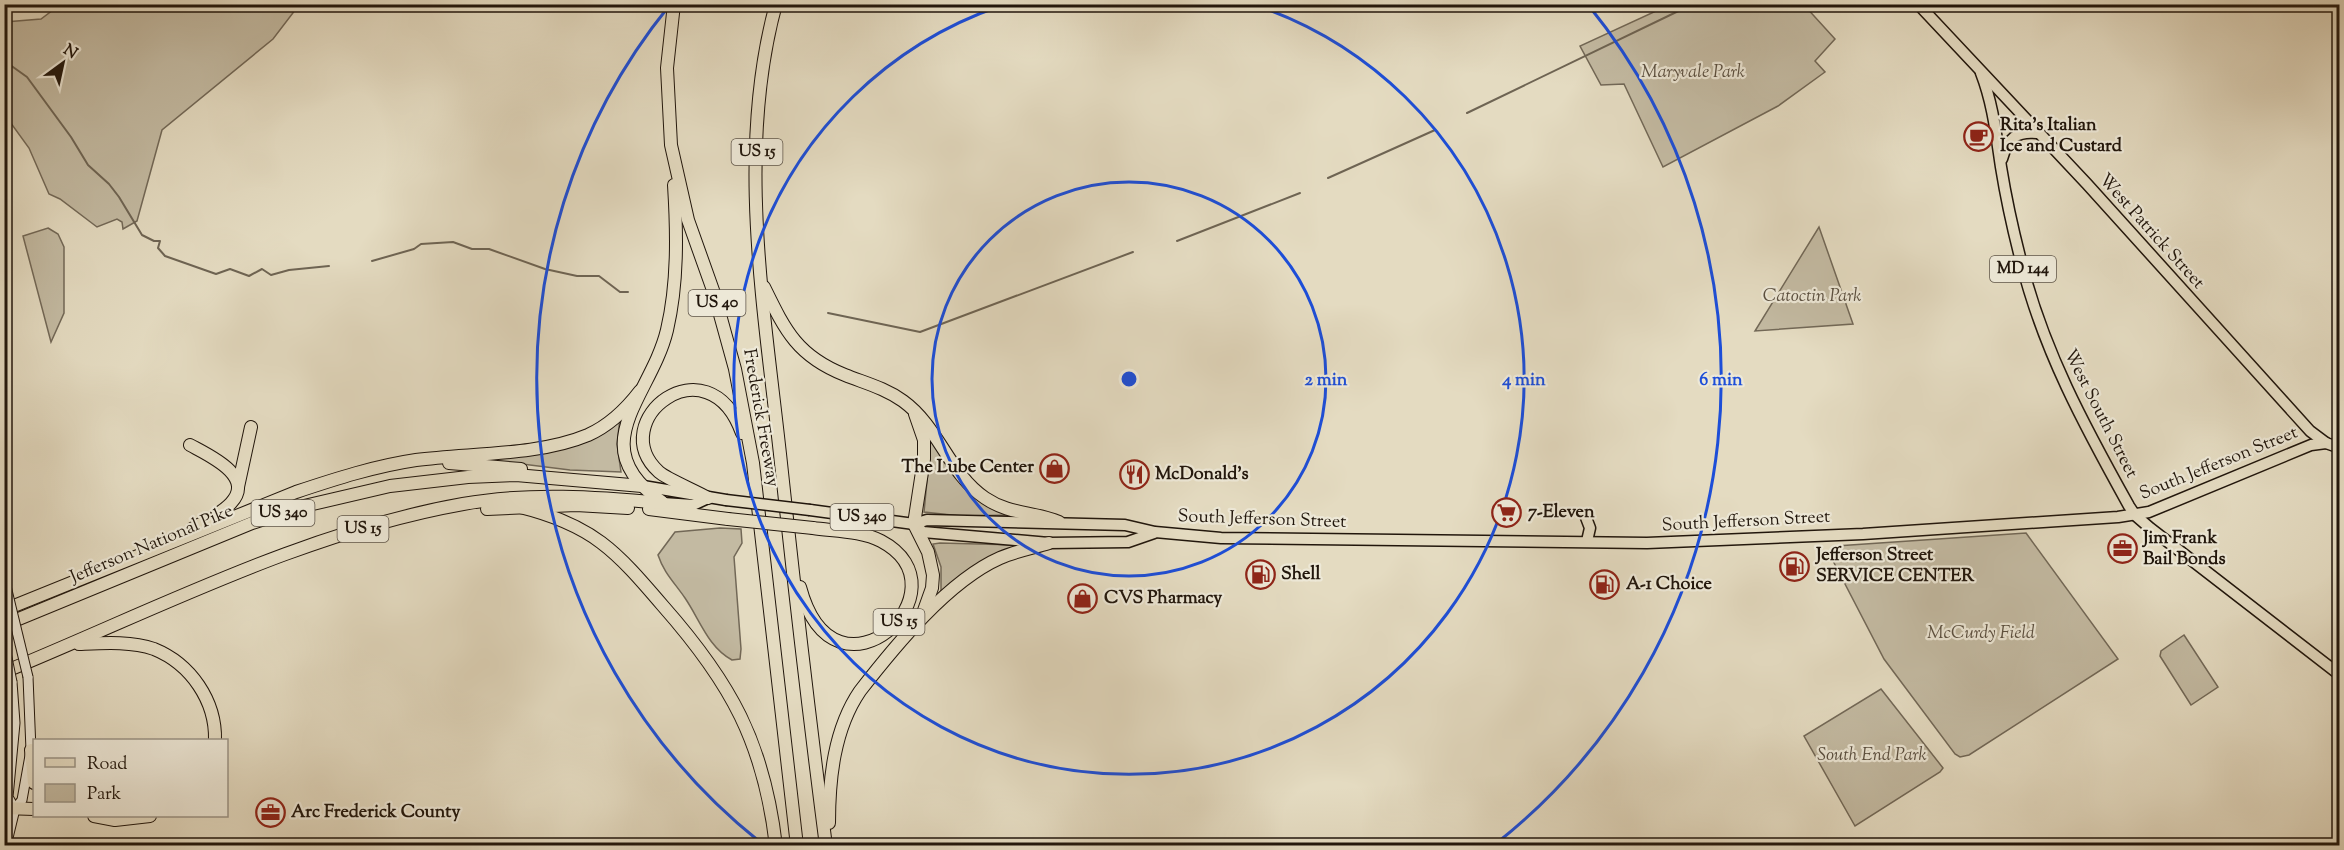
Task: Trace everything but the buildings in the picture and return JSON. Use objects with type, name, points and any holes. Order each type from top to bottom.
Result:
[{"type":"highway","name":"Frederick Freeway","points":[[674,4],[667,68],[671,145],[688,220],[714,293],[735,369],[753,463],[797,846]]},
{"type":"highway","name":"Frederick Freeway","points":[[776,4],[770,28],[760,102],[756,223],[790,560],[827,846]]},
{"type":"highway","points":[[663,503],[642,486],[628,468],[622,439],[628,417],[667,331],[674,284],[676,208],[671,145]]},
{"type":"highway","points":[[760,278],[780,322],[804,351],[830,369],[882,389],[914,409],[929,425],[961,476],[979,493],[1009,510],[1025,515],[1045,516],[1059,522]]},
{"type":"highway","points":[[708,498],[658,472],[647,455],[645,424],[649,414],[663,399],[671,394],[692,389],[712,394],[720,399],[740,426],[753,463]]},
{"type":"highway","points":[[4,610],[339,477],[413,461],[563,442],[589,435],[606,424],[640,391]]},
{"type":"highway","points":[[914,409],[924,440],[924,459],[914,524],[928,552],[933,575],[932,588],[920,620]]},
{"type":"highway","points":[[164,547],[232,502],[237,491],[251,427]]},
{"type":"highway","points":[[190,445],[231,470],[236,480],[237,491]]},
{"type":"highway","points":[[413,461],[481,464],[579,480]]},
{"type":"highway","name":"Jefferson National Pike","points":[[4,625],[252,523],[304,506],[390,486],[468,477],[516,475],[642,486]]},
{"type":"highway","points":[[447,509],[462,504],[532,497],[612,498],[663,503]]},
{"type":"highway","points":[[520,507],[568,521],[602,541],[624,561],[705,655],[723,681],[753,741],[772,810],[776,846]]},
{"type":"highway","name":"US 15","points":[[8,677],[72,644],[157,606],[327,540],[447,509],[620,507],[874,537],[898,554],[907,570],[910,589],[907,607],[898,623],[884,635],[866,642],[847,642],[830,636],[815,624],[806,607],[790,560]]},
{"type":"highway","points":[[827,846],[831,776],[838,744],[852,702],[879,666],[920,620],[957,585],[1002,557],[1049,543]]},
{"type":"highway","points":[[72,644],[112,643],[138,646],[153,649],[171,658],[187,670],[200,687],[211,708],[215,739]]},
{"type":"highway","points":[[31,750],[33,772]]},
{"type":"highway","points":[[10,808],[33,808]]},
{"type":"highway","points":[[100,817],[116,820],[142,817]]},
{"type":"main road","name":"West Patrick Street","points":[[1918,4],[2310,431],[2325,443],[2340,448]]},
{"type":"main road","name":"West South Street","points":[[1982,73],[1992,100],[2001,165],[2020,260],[2043,337],[2078,414],[2135,515],[2340,675]]},
{"type":"main road","points":[[2001,165],[2012,138],[2024,132],[2037,133]]},
{"type":"main road","name":"South Jefferson Street","points":[[663,503],[693,506],[708,498],[914,524],[927,520],[1125,525],[1155,532],[1221,538],[1647,543],[1841,535],[2135,515],[2149,512],[2311,445],[2325,443]]},
{"type":"main road","name":"Jefferson National Pike","points":[[642,486],[708,498]]},
{"type":"main road","points":[[1585,515],[1590,528],[1587,541]]},
{"type":"main road","name":"South Jefferson Street","points":[[914,524],[923,532],[1049,543],[1128,542],[1155,532]]},
{"type":"main road","points":[[5,581],[28,677],[31,750],[22,800],[10,808]]},
{"type":"main road","points":[[4,643],[15,723],[6,846]]},
{"type":"green space","points":[[61,4],[299,5],[273,39],[162,130],[137,221],[123,229],[122,222],[117,219],[97,227],[60,199],[49,194],[29,148],[5,115],[5,22],[41,19]]},
{"type":"green space","name":"Maryvale Park","points":[[1669,5],[1804,5],[1835,39],[1815,61],[1825,72],[1778,106],[1663,167],[1624,84],[1601,85],[1580,46]]},
{"type":"green space","name":"Catoctin Park","points":[[1819,227],[1853,324],[1755,331]]},
{"type":"green space","points":[[48,228],[58,234],[64,247],[64,313],[51,342],[23,236]]},
{"type":"green space","points":[[620,418],[617,444],[621,472],[570,470],[465,457],[549,450]]},
{"type":"green space","points":[[927,429],[942,454],[1011,515],[961,516],[924,512],[930,450]]},
{"type":"green space","points":[[720,528],[741,529],[742,543],[734,557],[741,649],[740,659],[732,660],[717,648],[705,632],[666,572],[658,555],[675,532]]},
{"type":"green space","name":"McCurdy Field","points":[[2026,533],[2118,659],[1969,755],[1960,757],[1955,754],[1884,659],[1831,557],[1836,546]]},
{"type":"green space","points":[[933,544],[1019,545],[941,593],[941,567]]},
{"type":"green space","points":[[2184,635],[2218,687],[2191,705],[2160,656],[2161,651]]},
{"type":"green space","name":"South End Park","points":[[1881,689],[1943,768],[1855,826],[1804,736]]},
{"type":"waterway","points":[[1467,113],[1693,4]]},
{"type":"waterway","points":[[6,62],[27,77],[71,137],[88,165],[109,184],[142,235],[154,241],[160,241],[158,248],[165,256],[216,274],[230,269],[249,276],[262,269],[271,275],[289,270],[329,266]]},
{"type":"waterway","points":[[1328,178],[1435,130]]},
{"type":"waterway","points":[[1177,241],[1300,193]]},
{"type":"waterway","points":[[372,261],[414,249],[421,244],[453,242],[472,249],[489,249],[545,269],[577,276],[599,276],[620,292],[628,292]]},
{"type":"waterway","points":[[828,313],[920,332],[1133,252]]},
{"type":"place","name":"Rita's Italian Ice and Custard","points":[[1979,136]]},
{"type":"place","name":"The Lube Center","points":[[1055,468]]},
{"type":"place","name":"McDonald's","points":[[1134,475]]},
{"type":"place","name":"7-Eleven","points":[[1507,513]]},
{"type":"place","name":"Jim Frank Bail Bonds","points":[[2122,549]]},
{"type":"place","name":"Jefferson Street SERVICE CENTER","points":[[1795,566]]},
{"type":"place","name":"Shell","points":[[1260,575]]},
{"type":"place","name":"A-1 Choice","points":[[1605,585]]},
{"type":"place","name":"CVS Pharmacy","points":[[1083,599]]},
{"type":"place","name":"Arc Frederick County","points":[[270,813]]}]
